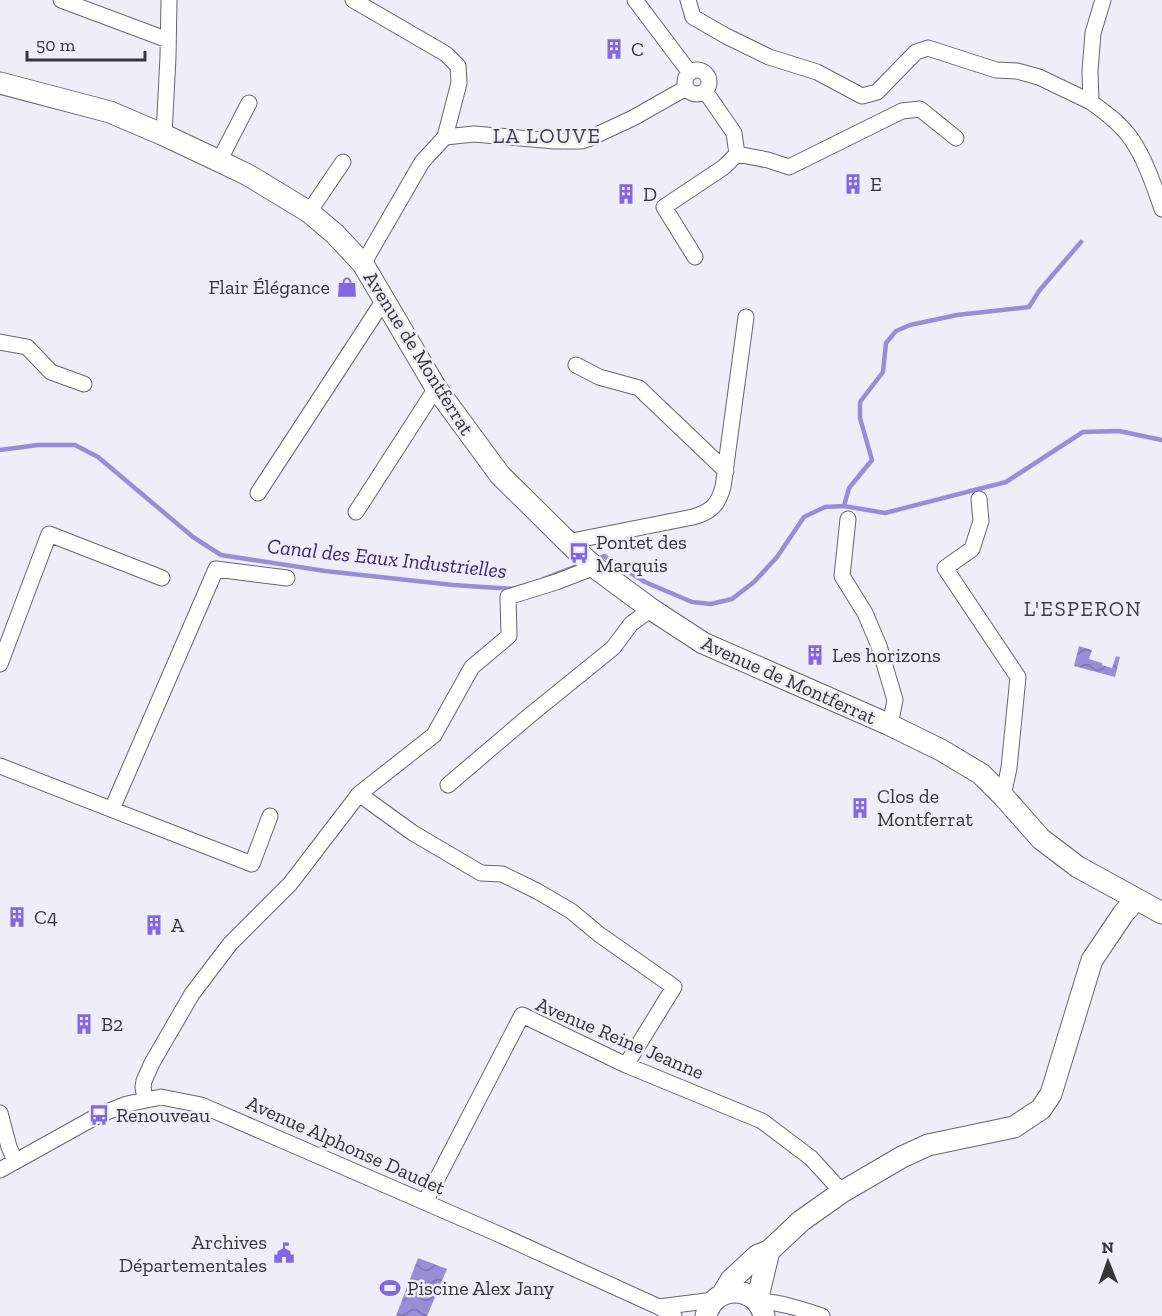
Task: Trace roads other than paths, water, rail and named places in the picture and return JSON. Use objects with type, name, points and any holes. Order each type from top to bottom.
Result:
[{"type":"street","points":[[62,0],[168,40]]},
{"type":"street","points":[[164,135],[169,0]]},
{"type":"street","points":[[353,0],[446,54],[458,66],[459,83],[445,137],[422,162],[363,264]]},
{"type":"street","points":[[635,0],[690,73]]},
{"type":"street","points":[[688,0],[693,17],[726,36],[769,57],[817,72],[862,96],[877,92],[916,52],[928,48],[996,70],[1017,71],[1040,77],[1091,102],[1107,114],[1132,139],[1148,169],[1162,209]]},
{"type":"street","points":[[1091,102],[1090,71],[1093,33],[1103,0]]},
{"type":"street","points":[[699,70],[706,74],[710,81],[705,91],[696,95],[688,91],[685,80],[690,73],[699,70]]},
{"type":"street","name":"Avenue de Montferrat","points":[[0,83],[110,112],[248,175],[309,212],[335,234],[363,264],[436,388],[500,475],[584,557],[651,609],[703,643],[890,725],[941,750],[981,774],[1041,839],[1078,867],[1162,913]]},
{"type":"street","points":[[445,137],[474,134],[582,141],[633,118],[686,88]]},
{"type":"street","points":[[705,91],[734,134],[737,154]]},
{"type":"street","points":[[219,161],[249,103]]},
{"type":"street","points":[[737,154],[789,167],[902,111],[920,109],[956,138]]},
{"type":"street","points":[[695,256],[664,207],[724,167],[737,154]]},
{"type":"street","points":[[309,212],[343,162]]},
{"type":"street","points":[[258,493],[384,300]]},
{"type":"street","points":[[144,1099],[144,1081],[152,1063],[192,994],[230,944],[290,884],[359,794],[434,735],[472,667],[509,636],[508,597],[556,582],[584,557],[704,514],[720,499],[726,471],[746,317]]},
{"type":"street","points":[[0,342],[27,347],[51,372],[84,384]]},
{"type":"street","points":[[576,365],[600,377],[639,388],[726,471]]},
{"type":"street","points":[[356,512],[436,388]]},
{"type":"street","points":[[979,499],[981,521],[972,549],[945,568],[1018,677],[1009,768],[1003,796]]},
{"type":"street","points":[[848,519],[842,576],[865,613],[879,646],[895,700],[890,725]]},
{"type":"street","points":[[0,664],[50,534],[162,578]]},
{"type":"street","points":[[112,809],[216,569],[287,578]]},
{"type":"street","points":[[448,785],[613,648],[631,624],[651,609]]},
{"type":"street","points":[[0,766],[252,864],[270,816]]},
{"type":"street","points":[[359,794],[413,833],[481,873],[502,874],[571,911],[600,935],[675,987],[626,1065]]},
{"type":"street","points":[[714,1304],[731,1280],[744,1267],[758,1255],[769,1251],[801,1221],[842,1192],[902,1157],[928,1145],[1014,1127],[1041,1109],[1051,1094],[1092,960],[1136,899]]},
{"type":"street","name":"Avenue Reine Jeanne","points":[[425,1202],[522,1016],[626,1065],[762,1121],[811,1158],[842,1192]]},
{"type":"street","name":"Avenue Alphonse Daudet","points":[[0,1170],[99,1115],[127,1104],[161,1097],[201,1105],[425,1202],[659,1307],[674,1316]]},
{"type":"street","points":[[0,1113],[15,1161]]},
{"type":"street","points":[[761,1308],[769,1251]]},
{"type":"street","points":[[659,1307],[714,1304],[731,1292],[740,1292],[749,1295],[761,1308]]},
{"type":"street","points":[[761,1308],[768,1301],[822,1316]]},
{"type":"water","points":[[1079,646],[1092,650],[1089,659],[1112,668],[1116,656],[1120,657],[1115,677],[1074,666]]},
{"type":"water","points":[[418,1258],[447,1269],[427,1316],[396,1316]]},
{"type":"waterway","points":[[844,506],[849,488],[872,460],[860,418],[860,402],[883,372],[886,343],[896,331],[910,325],[957,315],[1029,307],[1039,291],[1081,242]]},
{"type":"waterway","name":"Canal des Eaux Industrielles","points":[[596,559],[604,556],[645,582],[692,602],[711,604],[732,599],[754,582],[777,557],[804,517],[825,507],[844,506],[885,513],[1006,482],[1083,432],[1119,431],[1162,440]]},
{"type":"waterway","name":"Canal des Eaux Industrielles","points":[[0,450],[38,445],[75,445],[98,457],[193,537],[221,555],[325,571],[453,585],[515,589]]},
{"type":"waterway","name":"Canal des Eaux Industrielles","points":[[543,579],[574,567]]},
{"type":"place","name":"C","points":[[614,49]]},
{"type":"place","name":"E","points":[[853,184]]},
{"type":"place","name":"D","points":[[626,194]]},
{"type":"place","name":"Flair Élégance","points":[[347,287]]},
{"type":"place","name":"Pontet des Marquis","points":[[579,553]]},
{"type":"place","name":"Les horizons","points":[[815,655]]},
{"type":"place","name":"Clos de Montferrat","points":[[860,808]]},
{"type":"place","name":"C4","points":[[17,917]]},
{"type":"place","name":"A","points":[[154,925]]},
{"type":"place","name":"B2","points":[[84,1024]]},
{"type":"place","name":"Renouveau","points":[[99,1115]]},
{"type":"place","name":"Archives Départementales","points":[[284,1253]]},
{"type":"place","name":"Piscine Alex Jany","points":[[390,1288]]},
{"type":"district","name":"LA LOUVE","points":[[547,135]]},
{"type":"district","name":"L'ESPERON","points":[[1083,608]]}]
